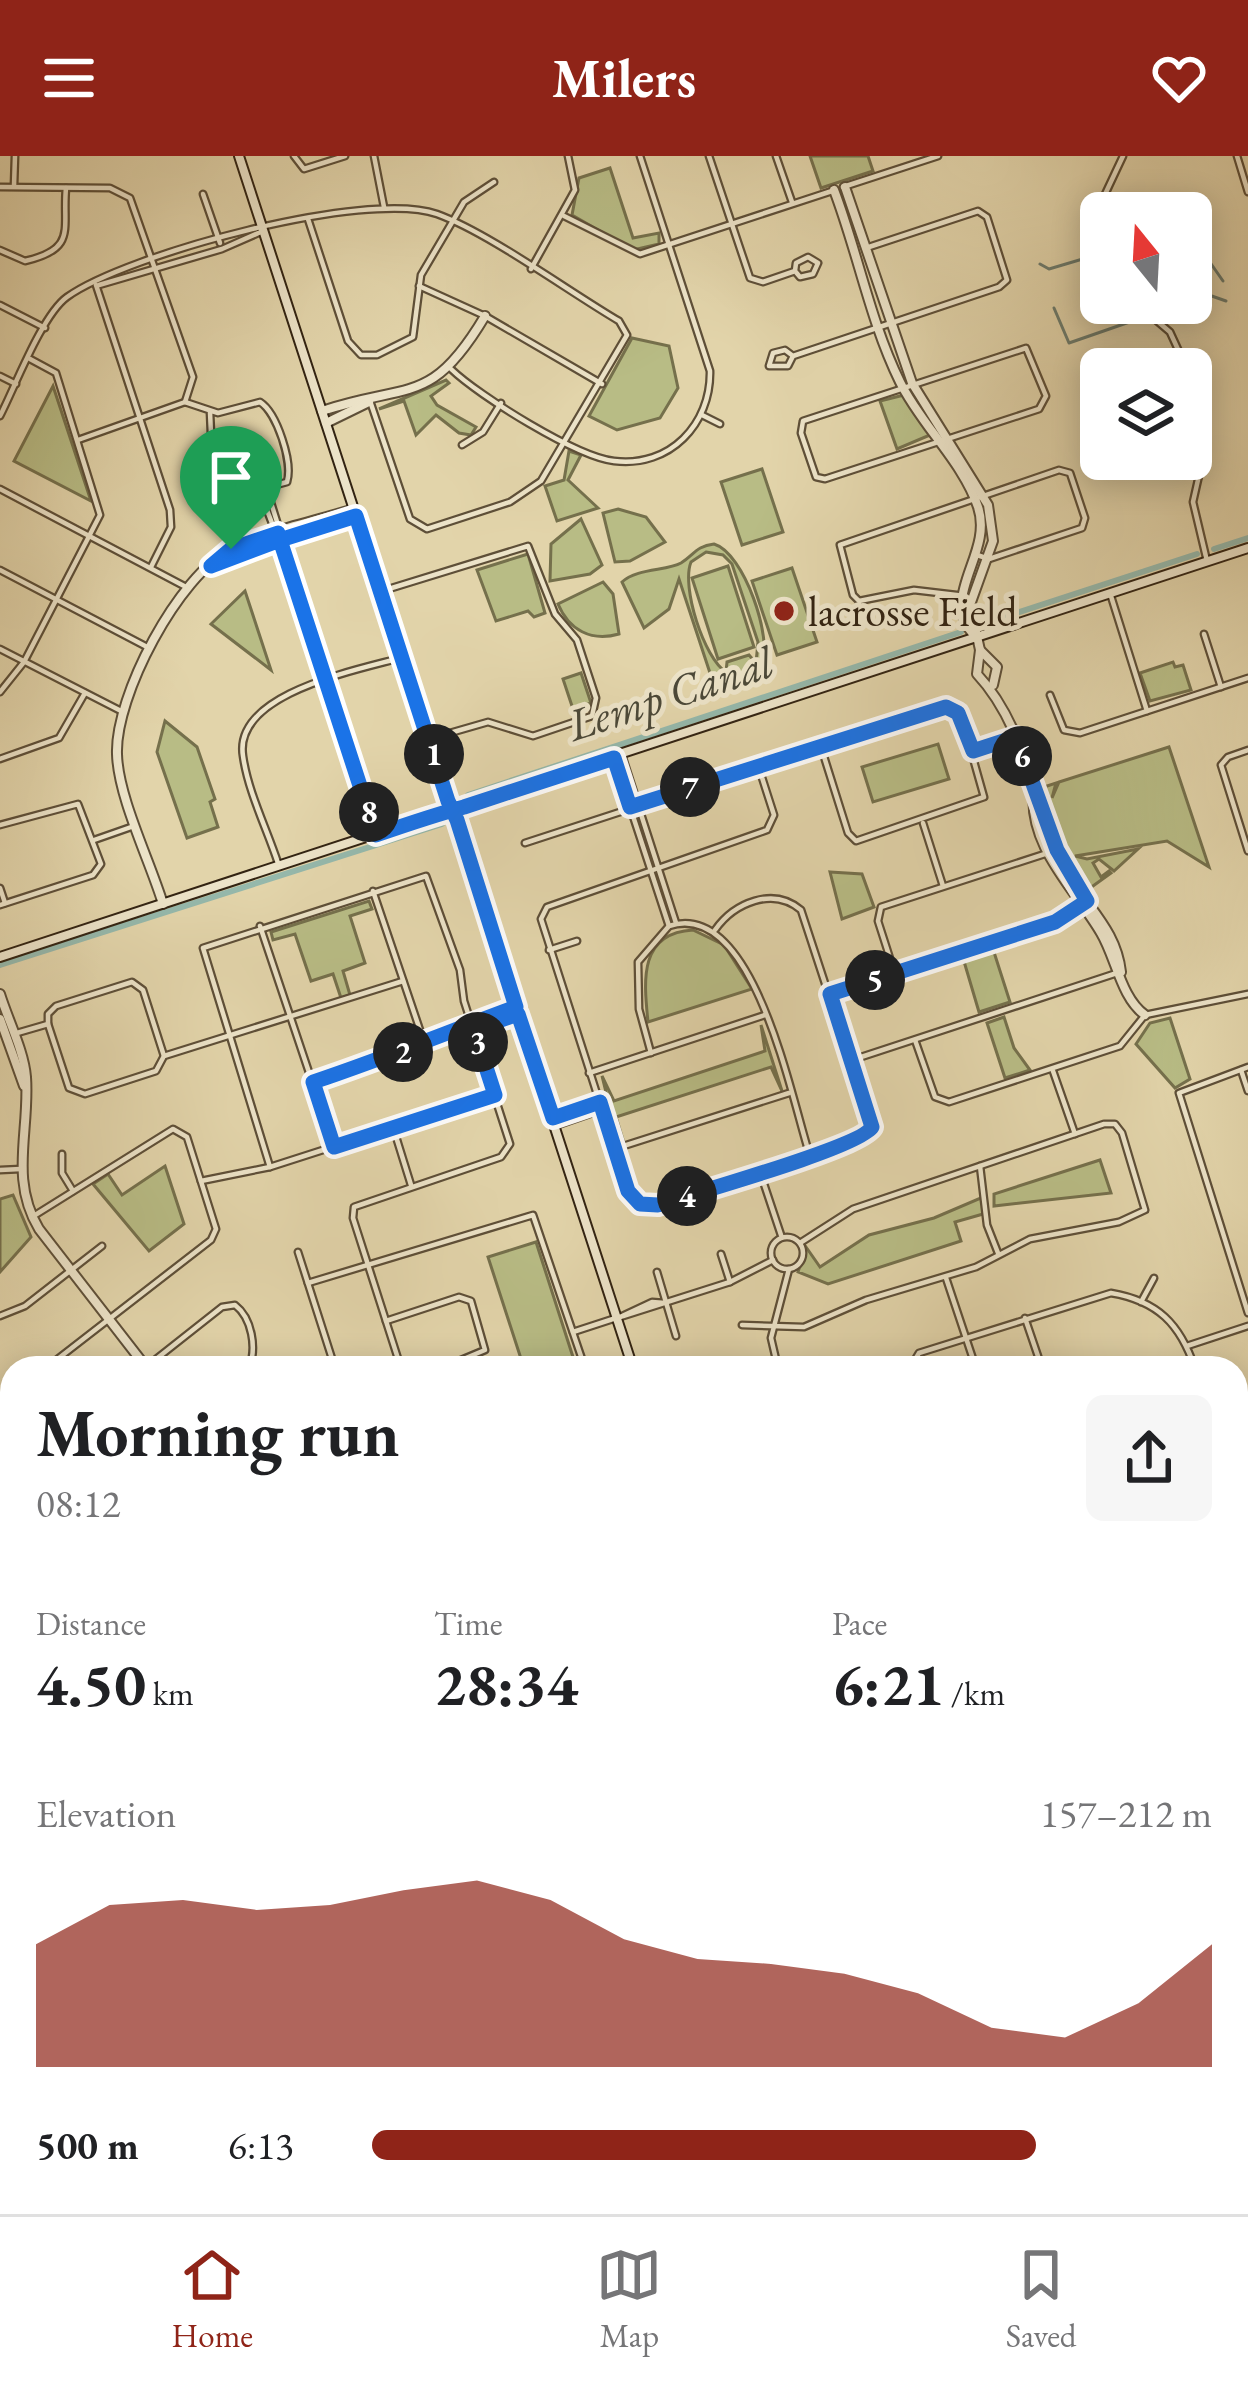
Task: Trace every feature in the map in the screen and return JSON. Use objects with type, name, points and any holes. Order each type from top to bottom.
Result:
[{"type":"main road","points":[[239,156],[629,1356]]},
{"type":"main road","points":[[839,188],[867,247],[882,326]]},
{"type":"main road","points":[[839,188],[882,326],[907,385],[979,496],[993,531],[989,559],[966,596]]},
{"type":"main road","points":[[326,423],[451,369],[485,316]]},
{"type":"main road","points":[[322,411],[370,401]]},
{"type":"main road","points":[[979,496],[982,529],[966,596],[980,650],[977,674],[993,686],[1016,737],[1053,851],[1084,904],[1111,933],[1129,998],[1145,1016]]},
{"type":"main road","points":[[163,904],[117,754],[124,713],[150,648],[189,588],[211,566],[355,512]]},
{"type":"main road","points":[[0,956],[1248,548]]},
{"type":"main road","points":[[980,650],[995,662],[993,686]]},
{"type":"main road","points":[[0,994],[25,1087],[21,1168],[32,1216],[137,1356]]},
{"type":"main road","points":[[0,1019],[9,1036]]},
{"type":"street","points":[[14,187],[15,156]]},
{"type":"street","points":[[293,156],[299,168],[345,156]]},
{"type":"street","points":[[374,156],[384,207]]},
{"type":"street","points":[[531,269],[575,190],[568,156]]},
{"type":"street","points":[[451,369],[600,458],[630,462],[683,440],[702,415],[710,371],[640,156]]},
{"type":"street","points":[[709,156],[753,281],[795,271]]},
{"type":"street","points":[[776,156],[793,204]]},
{"type":"street","points":[[902,156],[906,167]]},
{"type":"street","points":[[564,216],[630,253],[670,245],[938,156]]},
{"type":"street","points":[[1106,192],[1124,156]]},
{"type":"street","points":[[1237,156],[1248,192]]},
{"type":"street","points":[[308,217],[347,341],[361,356],[376,355],[413,337],[418,286],[450,221],[477,189],[494,182]]},
{"type":"street","points":[[0,188],[110,188],[130,199],[193,377],[185,402]]},
{"type":"street","points":[[0,250],[16,259],[35,259],[60,245],[68,232],[66,188]]},
{"type":"street","points":[[203,194],[222,249]]},
{"type":"street","points":[[0,416],[64,299],[154,261],[308,217],[384,207],[412,208],[450,221],[625,328],[625,343],[550,471],[523,496],[421,529],[410,519],[370,401]]},
{"type":"street","points":[[793,356],[999,287],[1006,280],[984,212],[856,250]]},
{"type":"street","points":[[96,285],[222,249],[263,231]]},
{"type":"street","points":[[96,285],[171,518],[151,567]]},
{"type":"street","points":[[418,286],[485,316],[602,384]]},
{"type":"street","points":[[0,305],[45,328]]},
{"type":"street","points":[[1026,348],[1045,404],[820,479],[801,424],[907,385],[1026,348]]},
{"type":"street","points":[[0,692],[11,685],[24,662],[100,509],[56,373],[30,359]]},
{"type":"street","points":[[0,376],[16,384]]},
{"type":"street","points":[[78,440],[185,402],[210,412],[264,404],[290,478],[264,491],[235,496],[211,434],[210,412]]},
{"type":"street","points":[[461,446],[482,432],[501,403]]},
{"type":"street","points":[[702,415],[720,424]]},
{"type":"street","points":[[966,596],[898,591],[857,600],[840,545],[1066,470],[1084,525],[989,559],[977,555]]},
{"type":"street","points":[[1199,480],[1192,502],[1207,561]]},
{"type":"street","points":[[0,490],[189,588]]},
{"type":"street","points":[[264,491],[376,835]]},
{"type":"street","points":[[382,592],[523,545],[531,549],[551,608],[577,640],[596,710],[589,718],[533,736],[488,722],[429,739]]},
{"type":"street","points":[[0,570],[150,648]]},
{"type":"street","points":[[1110,593],[1147,711]]},
{"type":"street","points":[[1204,634],[1221,687]]},
{"type":"street","points":[[0,649],[124,713]]},
{"type":"street","points":[[279,867],[242,755],[250,720],[276,699],[404,658]]},
{"type":"street","points":[[1050,695],[1068,732],[1248,678]]},
{"type":"street","points":[[0,759],[59,738],[85,693]]},
{"type":"street","points":[[525,843],[939,708],[953,709],[973,751],[984,797],[852,839],[821,747]]},
{"type":"street","points":[[973,751],[1016,737]]},
{"type":"street","points":[[1248,750],[1223,761],[1248,850]]},
{"type":"street","points":[[618,757],[672,925]]},
{"type":"street","points":[[715,930],[734,909],[771,898],[789,901],[804,915],[872,1127],[865,1138],[658,1205],[640,1204],[628,1191],[549,950],[542,912],[767,830],[774,823],[758,765]]},
{"type":"street","points":[[0,825],[78,804],[94,840],[100,869],[3,904],[0,888]]},
{"type":"street","points":[[922,820],[944,886]]},
{"type":"street","points":[[94,840],[137,825]]},
{"type":"street","points":[[895,974],[879,910],[1053,851]]},
{"type":"street","points":[[270,1167],[203,948],[426,876],[460,970],[508,1152],[354,1207],[397,1356]]},
{"type":"street","points":[[373,890],[425,1045]]},
{"type":"street","points":[[830,994],[1055,922],[1084,904]]},
{"type":"street","points":[[651,1053],[637,969],[647,946],[672,925],[715,930],[750,974],[810,1156]]},
{"type":"street","points":[[260,926],[334,1147]]},
{"type":"street","points":[[549,950],[577,941]]},
{"type":"street","points":[[852,1060],[1120,972]]},
{"type":"street","points":[[164,1056],[136,984],[56,1006],[48,1024],[69,1088],[76,1094],[156,1071],[164,1056],[404,981]]},
{"type":"street","points":[[914,1040],[935,1097],[949,1102],[1120,1046],[1145,1016],[1248,994]]},
{"type":"street","points":[[472,1024],[478,1028],[517,1011]]},
{"type":"street","points":[[589,1073],[765,1015]]},
{"type":"street","points":[[9,1036],[48,1024]]},
{"type":"street","points":[[313,1082],[425,1045],[472,1024]]},
{"type":"street","points":[[1053,1069],[1075,1133]]},
{"type":"street","points":[[1248,1091],[1245,1069],[1179,1093],[1248,1313]]},
{"type":"street","points":[[614,1149],[789,1093]]},
{"type":"street","points":[[201,1181],[270,1167],[495,1095]]},
{"type":"street","points":[[554,1122],[601,1106]]},
{"type":"street","points":[[742,1324],[804,1327],[866,1300],[946,1278],[1030,1239],[1119,1222],[1144,1210],[1115,1124],[1075,1133],[853,1209],[800,1244]]},
{"type":"street","points":[[393,1127],[411,1186]]},
{"type":"street","points":[[32,1216],[166,1131],[179,1130],[187,1137],[215,1234],[62,1356]]},
{"type":"street","points":[[62,1154],[62,1173],[73,1191]]},
{"type":"street","points":[[980,1166],[987,1225],[999,1255]]},
{"type":"street","points":[[0,1170],[21,1168]]},
{"type":"street","points":[[760,1172],[782,1238]]},
{"type":"street","points":[[308,1283],[533,1215],[581,1356]]},
{"type":"street","points":[[782,1238],[800,1244]]},
{"type":"street","points":[[773,1260],[773,1244],[782,1238]]},
{"type":"street","points":[[774,1356],[773,1328],[788,1269],[803,1257],[800,1244]]},
{"type":"street","points":[[0,1316],[25,1306],[102,1246]]},
{"type":"street","points":[[298,1252],[331,1356]]},
{"type":"street","points":[[721,1254],[730,1282]]},
{"type":"street","points":[[573,1332],[652,1302],[665,1303],[730,1282],[773,1260]]},
{"type":"street","points":[[773,1260],[788,1269]]},
{"type":"street","points":[[657,1272],[676,1336]]},
{"type":"street","points":[[946,1278],[972,1356]]},
{"type":"street","points":[[1141,1301],[1154,1279]]},
{"type":"street","points":[[1239,1284],[1248,1281]]},
{"type":"street","points":[[928,1356],[966,1338],[1111,1293],[1141,1301],[1174,1322],[1191,1356]]},
{"type":"street","points":[[386,1321],[467,1298],[485,1350],[471,1356]]},
{"type":"street","points":[[159,1356],[222,1307],[235,1305],[244,1313],[253,1339],[251,1356]]},
{"type":"street","points":[[1025,1318],[1038,1356]]},
{"type":"street","points":[[1187,1346],[1248,1326]]},
{"type":"green space","points":[[810,156],[868,156],[873,171],[821,188]]},
{"type":"green space","points":[[610,168],[633,238],[659,233],[659,244],[633,250],[572,215],[579,178]]},
{"type":"green space","points":[[632,338],[669,346],[678,388],[660,418],[617,430],[589,416]]},
{"type":"green space","points":[[446,380],[449,383],[431,396],[437,405],[476,427],[471,435],[459,433],[436,415],[416,435],[404,401],[379,409]]},
{"type":"green space","points":[[53,386],[91,501],[14,461]]},
{"type":"green space","points":[[904,395],[930,435],[897,449],[880,401]]},
{"type":"green space","points":[[569,451],[581,455],[568,480],[598,508],[557,521],[545,486],[564,480]]},
{"type":"green space","name":"lacrosse Field","points":[[762,469],[783,532],[742,545],[721,482]]},
{"type":"green space","points":[[618,509],[646,517],[665,542],[630,561],[615,562],[603,513]]},
{"type":"green space","points":[[581,519],[602,565],[590,574],[550,581],[551,544]]},
{"type":"green space","points":[[714,544],[736,563],[760,617],[762,666],[742,680],[720,677],[713,682],[679,579],[669,609],[644,628],[622,582],[681,563]],"holes":[[[706,552],[723,555],[732,564],[758,642],[756,663],[749,655],[727,662],[726,672],[703,638],[689,588],[691,562]]]},
{"type":"green space","points":[[528,554],[545,613],[534,617],[528,611],[496,621],[477,570]]},
{"type":"green space","points":[[728,566],[754,647],[718,659],[692,578]]},
{"type":"green space","name":"lacrosse Field","points":[[792,568],[817,642],[777,655],[752,581]]},
{"type":"green space","points":[[603,582],[613,594],[619,634],[590,635],[575,627],[558,604]]},
{"type":"green space","points":[[245,591],[271,670],[211,624]]},
{"type":"green space","points":[[1173,662],[1175,667],[1183,665],[1191,690],[1150,701],[1140,673]]},
{"type":"green space","points":[[581,673],[591,703],[573,709],[563,679]]},
{"type":"green space","points":[[165,721],[197,747],[215,799],[210,802],[218,827],[187,838],[157,752]]},
{"type":"green space","points":[[938,744],[949,779],[873,802],[862,767]]},
{"type":"green space","points":[[1169,747],[1209,867],[1167,841],[1075,856],[1087,859],[1138,849],[1114,871],[1099,859],[1093,863],[1101,877],[1111,873],[1086,891],[1062,848],[1041,788],[1056,783],[1052,798],[1059,782]]},
{"type":"green space","points":[[830,872],[862,874],[874,907],[842,919]]},
{"type":"green space","points":[[369,901],[372,909],[350,916],[365,963],[343,971],[350,995],[341,998],[333,974],[311,981],[295,934],[273,940],[271,932]]},
{"type":"green space","points":[[693,930],[724,945],[752,989],[648,1022],[648,962],[662,940]]},
{"type":"green space","points":[[993,949],[1010,1002],[979,1012],[963,958]]},
{"type":"green space","points":[[1004,1017],[1014,1048],[1030,1070],[1005,1078],[987,1023]]},
{"type":"green space","points":[[1170,1018],[1190,1079],[1175,1088],[1136,1044],[1150,1023]]},
{"type":"green space","points":[[761,1025],[782,1091],[771,1067],[616,1117],[624,1143],[618,1141],[602,1076],[614,1101],[765,1051]]},
{"type":"green space","points":[[1100,1160],[1111,1193],[994,1206],[994,1194]]},
{"type":"green space","points":[[165,1166],[184,1224],[149,1251],[93,1184],[108,1174],[122,1195]]},
{"type":"green space","points":[[13,1195],[31,1237],[0,1272],[0,1199]]},
{"type":"green space","points":[[983,1197],[983,1214],[955,1222],[961,1241],[828,1284],[798,1272],[806,1247],[820,1267],[869,1235],[934,1218]]},
{"type":"green space","points":[[536,1242],[573,1356],[520,1356],[488,1257]]},
{"type":"waterway","points":[[1040,264],[1049,269],[1080,260]]},
{"type":"waterway","points":[[1212,265],[1223,281]]},
{"type":"waterway","points":[[1212,296],[1226,301]]},
{"type":"waterway","points":[[1054,308],[1069,343],[1124,324]]},
{"type":"waterway","name":"Lemp Canal","points":[[1214,549],[1248,538]]},
{"type":"waterway","name":"Lemp Canal","points":[[983,624],[1197,554]]},
{"type":"waterway","name":"Lemp Canal","points":[[468,795],[961,632]]},
{"type":"waterway","name":"Lemp Canal","points":[[0,965],[442,824]]},
{"type":"place","name":"lacrosse Field","points":[[784,611]]},
{"type":"route","points":[[231,549],[211,566],[280,540],[376,835],[452,810],[464,807],[614,758],[630,807],[946,707],[962,719],[973,751],[1016,737],[1057,850],[1087,901],[1055,922],[830,994],[872,1127],[865,1138],[810,1156],[658,1205],[640,1204],[628,1191],[600,1102],[553,1118],[518,1014],[478,1028],[472,1024],[495,1095],[334,1147],[313,1082],[436,1041],[477,1020],[516,1007],[457,820],[452,810],[448,801],[356,516],[280,540],[278,533],[231,549]]}]
